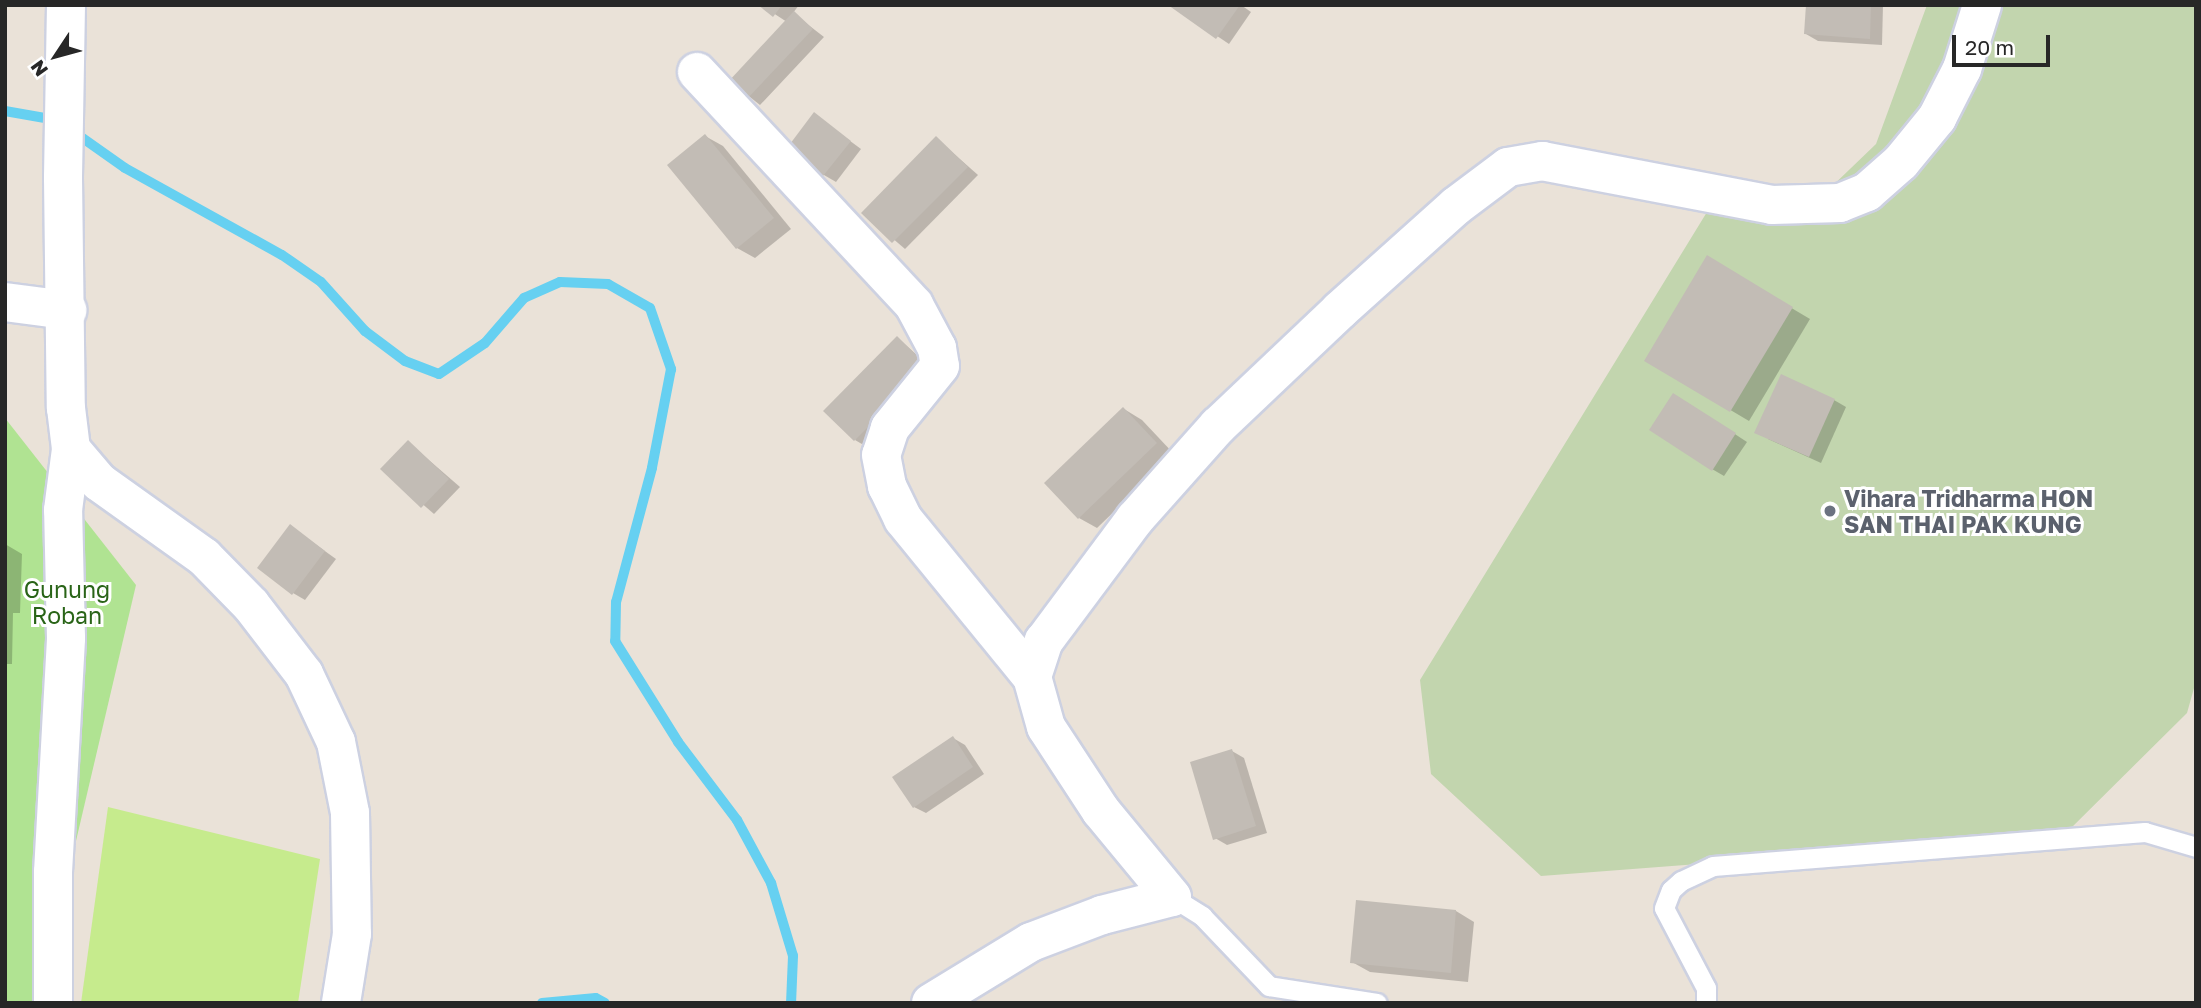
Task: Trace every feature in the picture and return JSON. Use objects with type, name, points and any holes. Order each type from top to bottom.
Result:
[{"type":"street","points":[[53,1003],[53,873],[66,638],[63,510],[71,449],[66,408],[67,310],[63,178],[66,5]]},
{"type":"street","points":[[1032,677],[1044,641],[1076,594],[1218,426],[1456,206],[1508,167],[1542,161],[1772,205],[1840,202],[1867,192],[1901,162],[1937,118],[1962,69],[1982,5]]},
{"type":"street","points":[[697,72],[915,305],[937,348],[940,366],[890,428],[881,455],[887,486],[903,519],[1032,677],[1046,727],[1101,811],[1172,897],[1102,915],[1031,942],[931,1003]]},
{"type":"street","points":[[5,302],[67,310]]},
{"type":"street","points":[[71,449],[99,482],[204,557],[251,605],[304,674],[336,742],[350,813],[352,934],[341,1003]]},
{"type":"lane","points":[[1706,1003],[1706,988],[1664,908],[1671,890],[1681,881],[1713,866],[2145,832],[2196,847]]},
{"type":"lane","points":[[1172,897],[1202,916],[1269,986],[1377,1003]]},
{"type":"green space","points":[[1927,5],[2196,5],[2196,681],[2187,713],[2063,836],[1541,876],[1431,774],[1420,680],[1707,212],[1799,218],[1876,144]]},
{"type":"green space","name":"Gunung Roban","points":[[5,418],[136,585],[38,1003],[5,1003]]},
{"type":"green space","points":[[108,807],[320,859],[298,1003],[81,1003]]},
{"type":"building","points":[[758,5],[782,5],[773,17]]},
{"type":"building","points":[[1168,5],[1240,5],[1216,39]]},
{"type":"building","points":[[1806,5],[1871,5],[1870,39],[1804,34]]},
{"type":"building","points":[[794,11],[813,29],[747,99],[728,82]]},
{"type":"building","points":[[814,112],[851,141],[823,176],[787,148]]},
{"type":"building","points":[[705,134],[774,218],[736,249],[667,165]]},
{"type":"building","points":[[936,136],[968,167],[892,243],[861,213]]},
{"type":"building","points":[[1707,255],[1793,307],[1730,412],[1644,361]]},
{"type":"building","points":[[897,336],[928,367],[854,441],[823,411]]},
{"type":"building","points":[[1781,374],[1835,399],[1809,457],[1754,433]]},
{"type":"building","points":[[1673,393],[1736,433],[1712,471],[1649,430]]},
{"type":"building","points":[[1123,407],[1157,443],[1078,519],[1044,483]]},
{"type":"building","points":[[408,440],[449,479],[421,508],[380,469]]},
{"type":"building","points":[[290,524],[325,551],[292,595],[257,568]]},
{"type":"building","points":[[953,736],[973,767],[913,808],[892,777]]},
{"type":"building","points":[[1232,749],[1256,826],[1213,840],[1190,762]]},
{"type":"building","points":[[1356,900],[1456,910],[1451,973],[1350,963]]},
{"type":"waterway","points":[[5,111],[56,120]]},
{"type":"waterway","points":[[74,132],[125,168],[282,255],[321,282],[365,331],[405,361],[439,374],[485,343],[524,298],[560,282],[608,284],[650,308],[671,369],[652,468],[616,602],[615,641],[678,742],[737,820],[771,883],[793,956],[791,1003]]},
{"type":"waterway","points":[[542,1003],[596,998],[605,1003]]},
{"type":"place","name":"Vihara Tridharma HON SAN THAI PAK KUNG","points":[[1830,511]]}]
